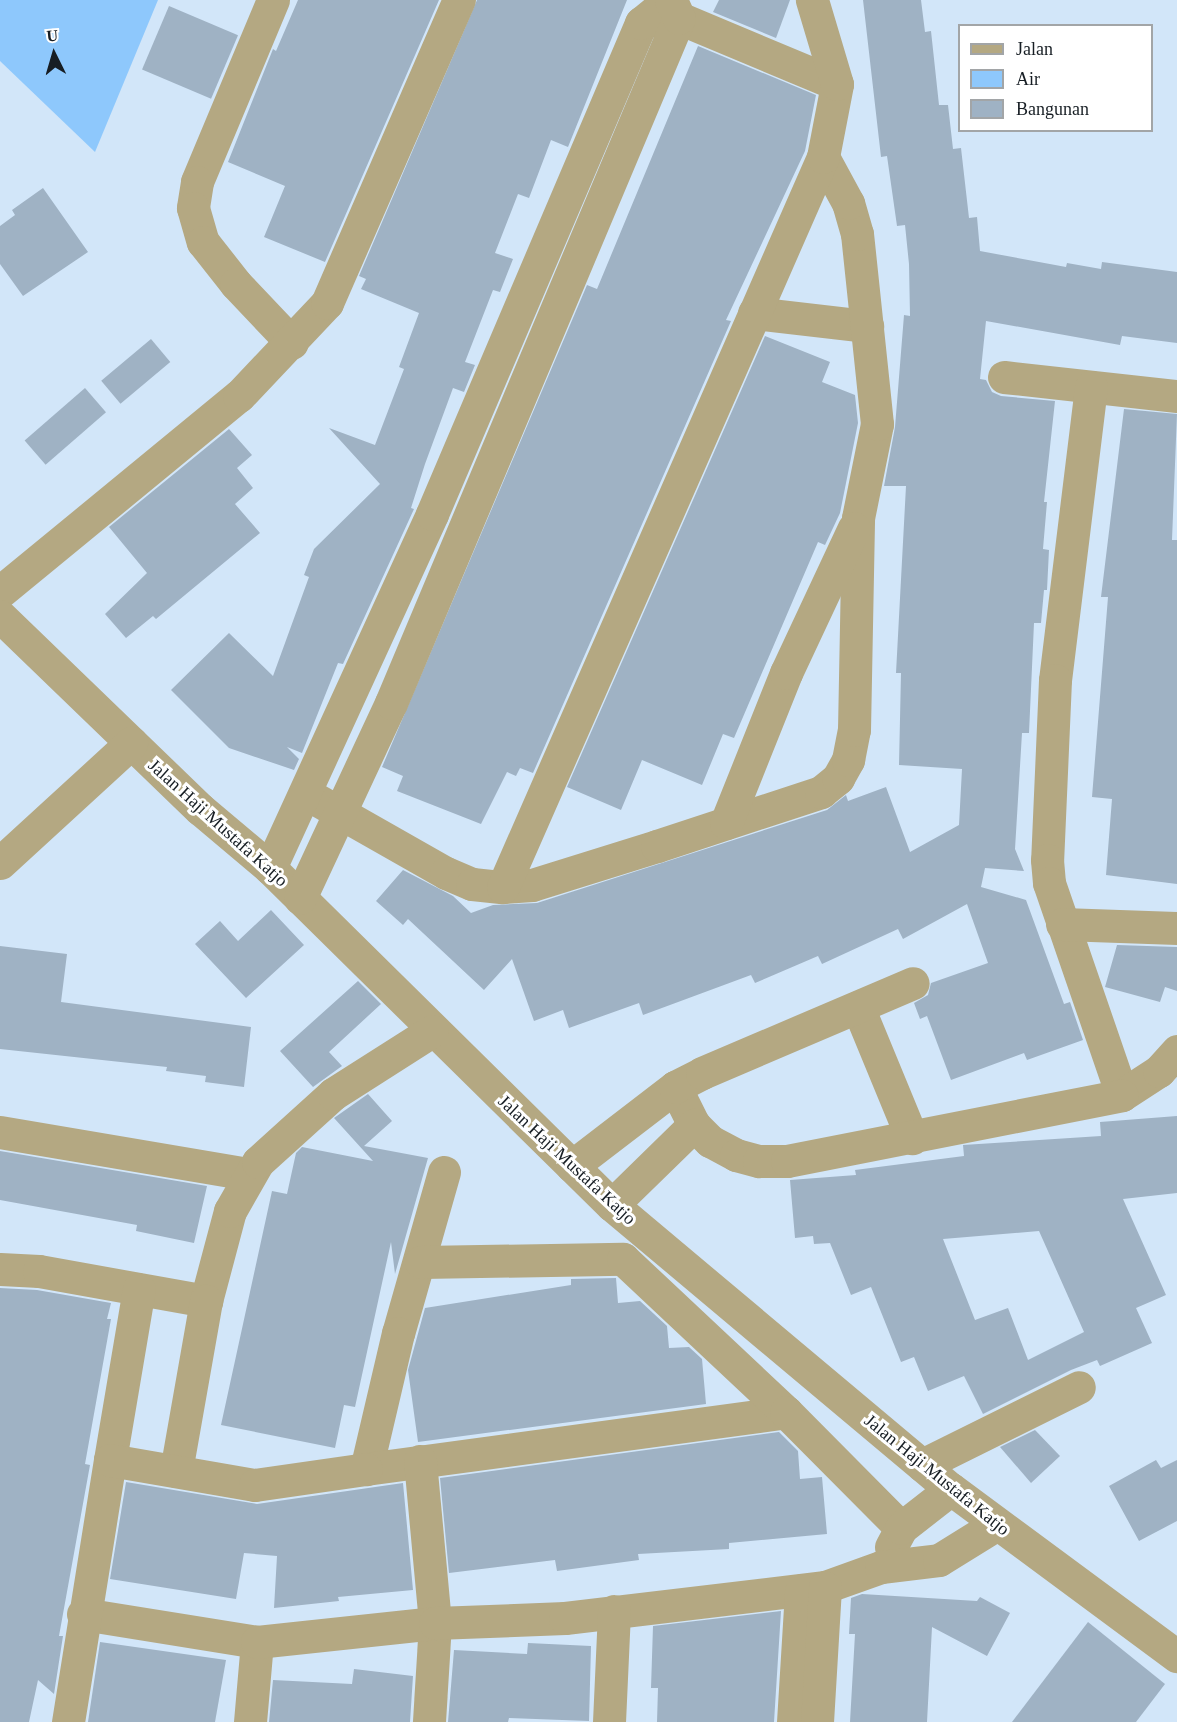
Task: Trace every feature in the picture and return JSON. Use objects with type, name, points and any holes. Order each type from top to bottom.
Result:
[{"type":"street","points":[[273,0],[197,182],[193,208],[202,242],[236,284],[292,343]]},
{"type":"street","points":[[0,592],[239,396],[292,343],[327,303],[459,0]]},
{"type":"street","points":[[503,887],[823,157],[837,84],[812,0]]},
{"type":"street","points":[[673,6],[837,84]]},
{"type":"street","points":[[270,868],[432,514],[641,23],[673,6]]},
{"type":"street","points":[[300,898],[391,703],[673,6]]},
{"type":"street","points":[[305,794],[446,873],[472,884],[503,887],[532,885],[726,823],[821,792],[838,778],[848,760],[856,692],[858,518],[877,424],[856,234],[848,203],[823,157]]},
{"type":"street","points":[[754,313],[867,326]]},
{"type":"street","points":[[1004,377],[1177,396]]},
{"type":"street","points":[[1091,387],[1055,680],[1047,860],[1049,883],[1062,924],[1122,1095]]},
{"type":"street","points":[[726,823],[786,673],[858,518]]},
{"type":"street","name":"Jalan Haji Mustafa Katjo","points":[[0,616],[132,743],[270,868],[432,1031],[612,1204],[951,1489],[1177,1656]]},
{"type":"street","points":[[0,863],[132,743]]},
{"type":"street","points":[[1062,924],[1177,928]]},
{"type":"street","points":[[572,1166],[675,1087],[913,983]]},
{"type":"street","points":[[858,1007],[912,1138]]},
{"type":"street","points":[[176,1471],[206,1301],[230,1211],[249,1174],[333,1094],[432,1031]]},
{"type":"street","points":[[675,1087],[694,1125],[710,1141],[736,1155],[759,1161],[787,1161],[1122,1095],[1159,1071],[1177,1052]]},
{"type":"street","points":[[612,1204],[694,1125]]},
{"type":"street","points":[[0,1132],[249,1174]]},
{"type":"street","points":[[366,1469],[398,1333],[421,1262],[444,1172]]},
{"type":"street","points":[[421,1262],[618,1257],[786,1412],[902,1528]]},
{"type":"street","points":[[0,1269],[206,1301]]},
{"type":"street","points":[[68,1722],[83,1614],[139,1289]]},
{"type":"street","points":[[922,1465],[1079,1387]]},
{"type":"street","points":[[110,1460],[255,1485],[786,1412]]},
{"type":"street","points":[[420,1461],[435,1623],[429,1722]]},
{"type":"street","points":[[881,1567],[902,1528],[951,1489]]},
{"type":"street","points":[[83,1614],[257,1642],[435,1623],[565,1618],[813,1588],[881,1567],[939,1560],[997,1524]]},
{"type":"street","points":[[793,1722],[813,1588]]},
{"type":"street","points":[[813,1588],[817,1722]]},
{"type":"street","points":[[609,1722],[614,1611]]},
{"type":"street","points":[[250,1722],[257,1642]]},
{"type":"water","points":[[0,0],[158,0],[95,152],[0,61]]},
{"type":"building","points":[[298,0],[439,0],[325,262],[264,237],[285,186],[228,162],[273,49],[276,51]]},
{"type":"building","points":[[477,0],[627,0],[568,147],[551,140],[529,198],[518,194],[495,253],[513,259],[500,292],[493,290],[465,362],[475,365],[464,392],[453,388],[425,464],[411,508],[414,509],[343,664],[338,663],[302,753],[287,747],[299,759],[294,770],[229,748],[171,690],[229,633],[273,676],[309,577],[304,575],[314,549],[380,484],[329,428],[375,445],[404,369],[399,367],[419,313],[361,289],[366,279],[359,276]]},
{"type":"building","points":[[719,0],[790,0],[776,38],[713,12]]},
{"type":"building","points":[[863,0],[921,0],[925,32],[931,31],[939,105],[948,105],[953,149],[961,148],[969,218],[977,217],[980,251],[1066,267],[1067,263],[1101,269],[1102,262],[1177,272],[1177,343],[1122,336],[1120,345],[986,321],[980,379],[986,380],[992,392],[1001,396],[1055,401],[1044,502],[1047,502],[1043,549],[1049,550],[1047,590],[1044,590],[1041,623],[1034,623],[1029,733],[1022,733],[1015,849],[1024,871],[985,868],[981,887],[1026,900],[1064,1004],[1070,1002],[1083,1040],[1027,1060],[1024,1053],[951,1080],[927,1016],[920,1019],[914,1003],[928,995],[931,983],[988,963],[967,904],[903,939],[898,929],[822,964],[818,956],[755,983],[751,975],[643,1015],[639,1003],[569,1028],[563,1010],[534,1021],[512,959],[484,990],[408,919],[403,925],[376,901],[403,870],[453,896],[471,913],[493,905],[537,903],[827,810],[846,795],[848,801],[886,787],[910,852],[959,825],[962,769],[899,765],[901,673],[896,673],[906,486],[884,486],[895,427],[904,315],[910,316],[909,264],[905,225],[897,226],[887,156],[881,157]]},
{"type":"building","points":[[169,6],[238,35],[211,99],[142,70]]},
{"type":"building","points":[[698,46],[816,95],[805,151],[726,320],[731,321],[533,773],[520,768],[516,776],[507,772],[481,824],[397,791],[403,776],[382,767],[587,285],[597,289]]},
{"type":"building","points":[[43,188],[88,252],[23,296],[0,264],[0,226],[15,215],[12,210]]},
{"type":"building","points":[[765,336],[830,362],[822,382],[855,395],[858,423],[840,513],[825,545],[818,542],[734,738],[723,734],[702,785],[642,760],[621,810],[567,787]]},
{"type":"building","points":[[151,339],[170,362],[120,404],[101,381]]},
{"type":"building","points":[[85,388],[106,412],[46,465],[25,440]]},
{"type":"building","points":[[1124,409],[1177,414],[1172,540],[1177,540],[1177,884],[1106,875],[1112,799],[1092,797],[1108,597],[1101,597]]},
{"type":"building","points":[[229,429],[252,455],[237,468],[253,488],[235,504],[260,533],[156,619],[153,616],[126,638],[105,614],[147,573],[109,527]]},
{"type":"building","points":[[271,910],[304,945],[246,998],[195,944],[220,921],[238,941]]},
{"type":"building","points":[[1117,945],[1177,947],[1177,991],[1165,987],[1160,1002],[1105,987]]},
{"type":"building","points":[[0,946],[67,954],[61,1002],[251,1027],[244,1087],[205,1082],[206,1076],[166,1071],[167,1067],[0,1049]]},
{"type":"building","points":[[358,981],[381,1004],[329,1052],[342,1066],[313,1087],[280,1051]]},
{"type":"building","points":[[368,1094],[392,1121],[364,1146],[428,1158],[395,1274],[391,1242],[355,1407],[344,1405],[335,1448],[221,1425],[272,1191],[287,1194],[296,1153],[302,1147],[373,1161],[334,1118]]},
{"type":"building","points":[[1177,1116],[1177,1193],[1123,1199],[1166,1295],[1136,1308],[1152,1343],[1100,1366],[1097,1360],[1071,1370],[983,1414],[964,1376],[928,1391],[914,1357],[901,1362],[871,1287],[851,1295],[830,1243],[814,1244],[813,1236],[795,1238],[790,1180],[856,1175],[855,1170],[964,1156],[963,1145],[1101,1136],[1100,1122]],"holes":[[[1039,1231],[1084,1332],[1028,1360],[1008,1308],[975,1320],[943,1239]]]},
{"type":"building","points":[[0,1151],[207,1186],[194,1243],[136,1231],[137,1225],[0,1200]]},
{"type":"building","points":[[616,1278],[618,1303],[640,1301],[667,1326],[669,1348],[689,1347],[702,1359],[706,1404],[418,1442],[408,1370],[425,1308],[571,1285],[571,1279]]},
{"type":"building","points":[[0,1288],[37,1290],[111,1303],[107,1319],[111,1319],[85,1464],[90,1465],[59,1636],[63,1636],[54,1694],[38,1680],[29,1722],[0,1722]]},
{"type":"building","points":[[1035,1430],[1060,1456],[1031,1483],[1000,1447]]},
{"type":"building","points":[[779,1432],[798,1451],[800,1479],[822,1477],[827,1534],[729,1543],[729,1549],[638,1554],[639,1560],[557,1571],[555,1560],[449,1573],[440,1478]]},
{"type":"building","points":[[1156,1460],[1161,1468],[1177,1460],[1177,1521],[1139,1541],[1109,1486]]},
{"type":"building","points":[[126,1482],[257,1504],[403,1483],[413,1590],[338,1597],[339,1601],[274,1608],[277,1556],[244,1553],[236,1599],[110,1579]]},
{"type":"building","points":[[862,1594],[977,1601],[980,1597],[1010,1613],[987,1656],[932,1627],[927,1722],[850,1722],[855,1634],[849,1634],[851,1598]]},
{"type":"building","points":[[781,1611],[774,1722],[657,1722],[658,1688],[651,1688],[653,1626]]},
{"type":"building","points":[[1088,1622],[1165,1684],[1136,1722],[1012,1722]]},
{"type":"building","points":[[100,1642],[226,1660],[215,1722],[88,1722]]},
{"type":"building","points":[[528,1643],[591,1646],[589,1721],[509,1718],[508,1722],[448,1722],[454,1650],[527,1654]]},
{"type":"building","points":[[354,1669],[413,1676],[410,1722],[269,1722],[273,1680],[352,1684]]}]
